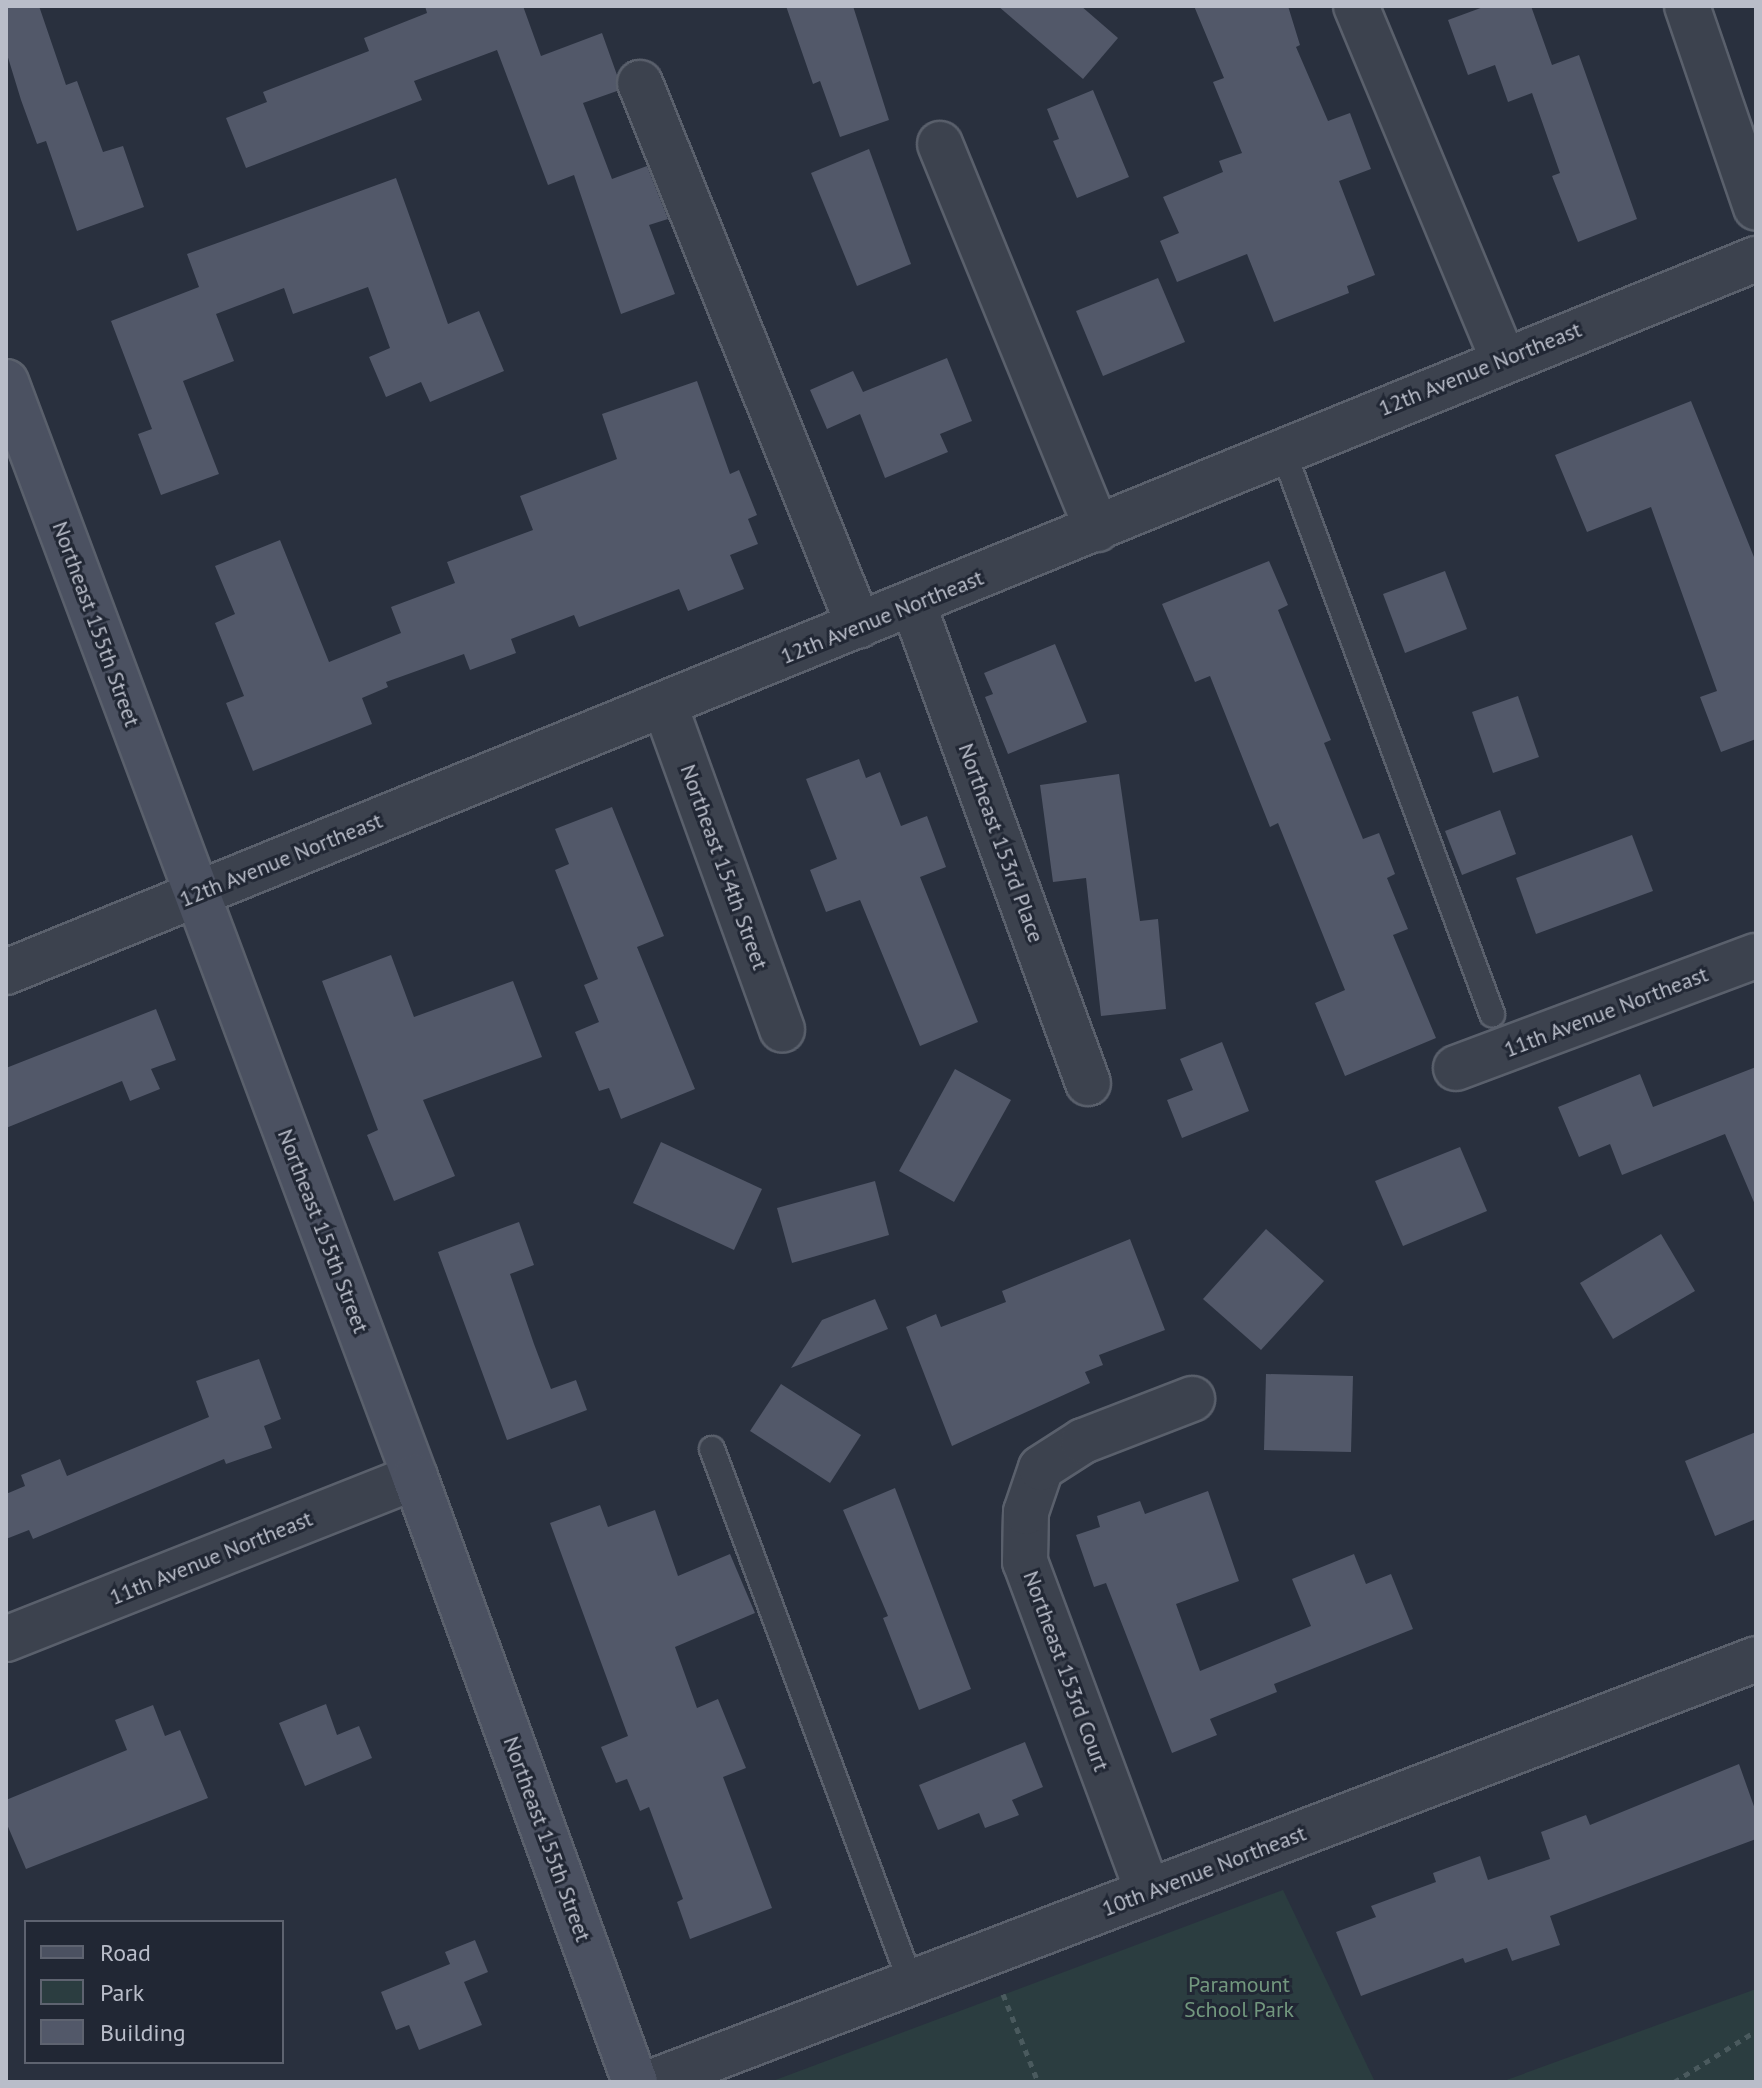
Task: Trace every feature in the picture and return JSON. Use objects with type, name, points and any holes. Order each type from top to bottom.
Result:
[{"type":"street","points":[[1356,6],[1503,359]]},
{"type":"street","points":[[1687,6],[1756,207]]},
{"type":"street","points":[[640,83],[859,626]]},
{"type":"street","points":[[940,144],[1097,529]]},
{"type":"street","name":"12th Avenue Northeast","points":[[6,972],[665,706],[1503,359],[1756,259]]},
{"type":"street","name":"Northeast 155th Street","points":[[6,382],[415,1477],[635,2082]]},
{"type":"street","name":"Northeast 153rd Place","points":[[913,604],[1088,1083]]},
{"type":"street","name":"Northeast 154th Street","points":[[665,706],[782,1029]]},
{"type":"street","name":"11th Avenue Northeast","points":[[1456,1068],[1756,956]]},
{"type":"street","name":"Northeast 153rd Court","points":[[1148,1892],[1025,1562],[1026,1512],[1041,1468],[1083,1441],[1192,1399]]},
{"type":"street","name":"11th Avenue Northeast","points":[[6,1639],[415,1477]]},
{"type":"street","name":"10th Avenue Northeast","points":[[652,2082],[1756,1659]]},
{"type":"lane","points":[[1283,451],[1492,1014]]},
{"type":"lane","points":[[712,1449],[911,1983]]},
{"type":"path","points":[[986,1954],[1038,2082]]},
{"type":"path","points":[[1674,2082],[1756,2031]]},
{"type":"green space","name":"Paramount School Park","points":[[1283,1890],[1375,2082],[770,2082]]},
{"type":"green space","points":[[1756,1989],[1756,2082],[1501,2082]]},
{"type":"building","points":[[6,6],[39,6],[66,85],[77,81],[103,152],[123,146],[144,207],[77,231],[46,141],[37,144],[21,100],[6,51]]},
{"type":"building","points":[[425,6],[523,6],[541,56],[602,33],[617,75],[617,91],[583,103],[612,179],[647,166],[668,219],[649,225],[675,294],[621,314],[574,175],[548,185],[497,50],[414,81],[422,100],[246,168],[226,118],[267,102],[263,92],[369,51],[364,38],[427,13]]},
{"type":"building","points":[[786,6],[853,6],[889,120],[840,137],[820,81],[813,84]]},
{"type":"building","points":[[998,6],[1081,6],[1118,38],[1083,79]]},
{"type":"building","points":[[1194,6],[1288,6],[1300,45],[1296,47],[1328,121],[1350,113],[1371,169],[1339,181],[1375,275],[1347,286],[1349,293],[1274,322],[1247,254],[1177,282],[1160,241],[1179,233],[1163,197],[1223,172],[1219,161],[1242,153],[1213,82],[1224,78]]},
{"type":"building","points":[[1486,6],[1531,6],[1552,65],[1579,55],[1637,219],[1578,242],[1552,176],[1560,173],[1532,93],[1508,102],[1495,65],[1468,75],[1448,20]]},
{"type":"building","points":[[1093,90],[1129,177],[1077,198],[1053,141],[1059,139],[1047,109]]},
{"type":"building","points":[[869,149],[911,264],[857,286],[811,173]]},
{"type":"building","points":[[396,178],[448,324],[479,311],[504,371],[430,402],[421,382],[386,397],[369,357],[390,348],[368,287],[293,314],[284,288],[216,314],[234,361],[183,381],[219,474],[161,495],[138,434],[152,429],[111,321],[199,287],[187,254]]},
{"type":"building","points":[[1158,278],[1185,342],[1103,376],[1076,311]]},
{"type":"building","points":[[947,358],[972,421],[940,434],[948,452],[885,478],[860,414],[827,429],[810,390],[853,371],[863,392]]},
{"type":"building","points":[[697,381],[730,474],[739,470],[757,515],[748,519],[758,544],[730,555],[744,589],[688,611],[679,589],[579,627],[574,615],[511,639],[516,653],[470,670],[464,654],[386,682],[388,687],[362,698],[372,724],[253,771],[226,703],[244,696],[215,623],[235,614],[215,566],[280,540],[329,662],[401,633],[391,607],[455,583],[447,562],[533,530],[520,496],[617,459],[602,414]]},
{"type":"building","points":[[1691,401],[1756,562],[1756,739],[1721,752],[1700,697],[1717,691],[1651,507],[1587,532],[1555,455]]},
{"type":"building","points":[[1269,561],[1288,605],[1278,610],[1331,740],[1324,743],[1363,839],[1379,833],[1395,874],[1387,878],[1408,929],[1393,935],[1436,1038],[1345,1076],[1315,1003],[1345,990],[1278,823],[1270,827],[1210,676],[1195,682],[1162,604]]},
{"type":"building","points":[[1445,571],[1467,629],[1405,653],[1383,594]]},
{"type":"building","points":[[1055,644],[1087,722],[1008,754],[985,697],[993,694],[984,673]]},
{"type":"building","points":[[1518,696],[1539,757],[1493,773],[1472,712]]},
{"type":"building","points":[[859,759],[866,778],[880,772],[901,826],[927,816],[946,867],[920,877],[978,1022],[920,1046],[860,900],[826,912],[810,870],[837,859],[806,779]]},
{"type":"building","points":[[1119,774],[1140,921],[1158,919],[1166,1009],[1101,1016],[1086,878],[1053,882],[1040,785]]},
{"type":"building","points":[[612,807],[664,936],[637,947],[695,1089],[621,1119],[609,1088],[599,1091],[575,1032],[599,1022],[584,985],[598,979],[555,870],[569,864],[555,829]]},
{"type":"building","points":[[1500,810],[1516,854],[1462,875],[1445,831]]},
{"type":"building","points":[[1632,835],[1653,891],[1536,934],[1516,878]]},
{"type":"building","points":[[391,955],[414,1017],[513,981],[542,1057],[423,1100],[455,1176],[394,1201],[367,1135],[378,1130],[322,981]]},
{"type":"building","points":[[156,1009],[176,1060],[151,1069],[160,1089],[130,1101],[122,1081],[6,1128],[6,1068]]},
{"type":"building","points":[[1222,1042],[1249,1111],[1182,1138],[1167,1100],[1193,1090],[1180,1059]]},
{"type":"building","points":[[1756,1067],[1756,1207],[1725,1134],[1622,1175],[1610,1144],[1579,1157],[1558,1107],[1640,1074],[1653,1107]]},
{"type":"building","points":[[955,1069],[1011,1100],[954,1202],[899,1171]]},
{"type":"building","points":[[661,1142],[762,1189],[734,1250],[633,1203]]},
{"type":"building","points":[[1460,1147],[1487,1211],[1403,1246],[1375,1181]]},
{"type":"building","points":[[875,1181],[889,1235],[792,1263],[777,1208]]},
{"type":"building","points":[[519,1222],[534,1265],[510,1274],[534,1344],[551,1389],[576,1380],[587,1410],[507,1440],[438,1252]]},
{"type":"building","points":[[1266,1229],[1324,1281],[1261,1350],[1203,1299]]},
{"type":"building","points":[[1661,1234],[1695,1291],[1613,1339],[1580,1283]]},
{"type":"building","points":[[1130,1239],[1165,1330],[1099,1355],[1103,1365],[1085,1372],[1090,1383],[952,1446],[906,1327],[936,1314],[941,1327],[1006,1302],[1002,1291]]},
{"type":"building","points":[[875,1299],[888,1329],[791,1368],[822,1320]]},
{"type":"building","points":[[259,1359],[281,1419],[264,1426],[272,1448],[226,1464],[224,1459],[33,1539],[29,1530],[6,1539],[6,1494],[25,1486],[21,1475],[60,1459],[67,1476],[209,1417],[196,1381]]},
{"type":"building","points":[[1266,1374],[1353,1376],[1351,1452],[1264,1450]]},
{"type":"building","points":[[781,1384],[861,1435],[830,1483],[750,1431]]},
{"type":"building","points":[[1756,1432],[1756,1519],[1715,1536],[1685,1461]]},
{"type":"building","points":[[895,1488],[971,1689],[919,1710],[883,1618],[888,1616],[843,1510]]},
{"type":"building","points":[[1208,1491],[1239,1581],[1176,1604],[1200,1671],[1311,1626],[1292,1579],[1354,1554],[1366,1584],[1391,1574],[1413,1629],[1274,1684],[1277,1692],[1210,1719],[1217,1735],[1172,1753],[1106,1583],[1094,1587],[1076,1535],[1100,1527],[1097,1516],[1140,1501],[1145,1514]]},
{"type":"building","points":[[600,1505],[608,1527],[655,1510],[678,1576],[730,1554],[755,1613],[675,1647],[697,1708],[718,1699],[746,1768],[723,1777],[772,1908],[690,1939],[677,1902],[683,1899],[649,1807],[640,1811],[627,1779],[616,1783],[601,1747],[628,1736],[550,1523]]},
{"type":"building","points":[[326,1704],[337,1735],[359,1726],[372,1758],[305,1786],[279,1723]]},
{"type":"building","points":[[153,1705],[165,1736],[180,1730],[208,1798],[26,1869],[6,1822],[6,1800],[127,1750],[115,1720]]},
{"type":"building","points":[[1025,1742],[1043,1787],[1012,1800],[1019,1815],[985,1828],[979,1813],[938,1830],[919,1785]]},
{"type":"building","points":[[1739,1764],[1756,1812],[1756,1839],[1550,1916],[1560,1945],[1512,1961],[1507,1948],[1465,1963],[1463,1958],[1361,1996],[1336,1932],[1376,1917],[1371,1906],[1436,1882],[1433,1873],[1480,1856],[1488,1880],[1550,1859],[1541,1832],[1586,1815],[1590,1825]]},
{"type":"building","points":[[475,1940],[488,1972],[464,1982],[482,2025],[419,2050],[409,2025],[396,2030],[381,1992],[450,1964],[445,1952]]}]
